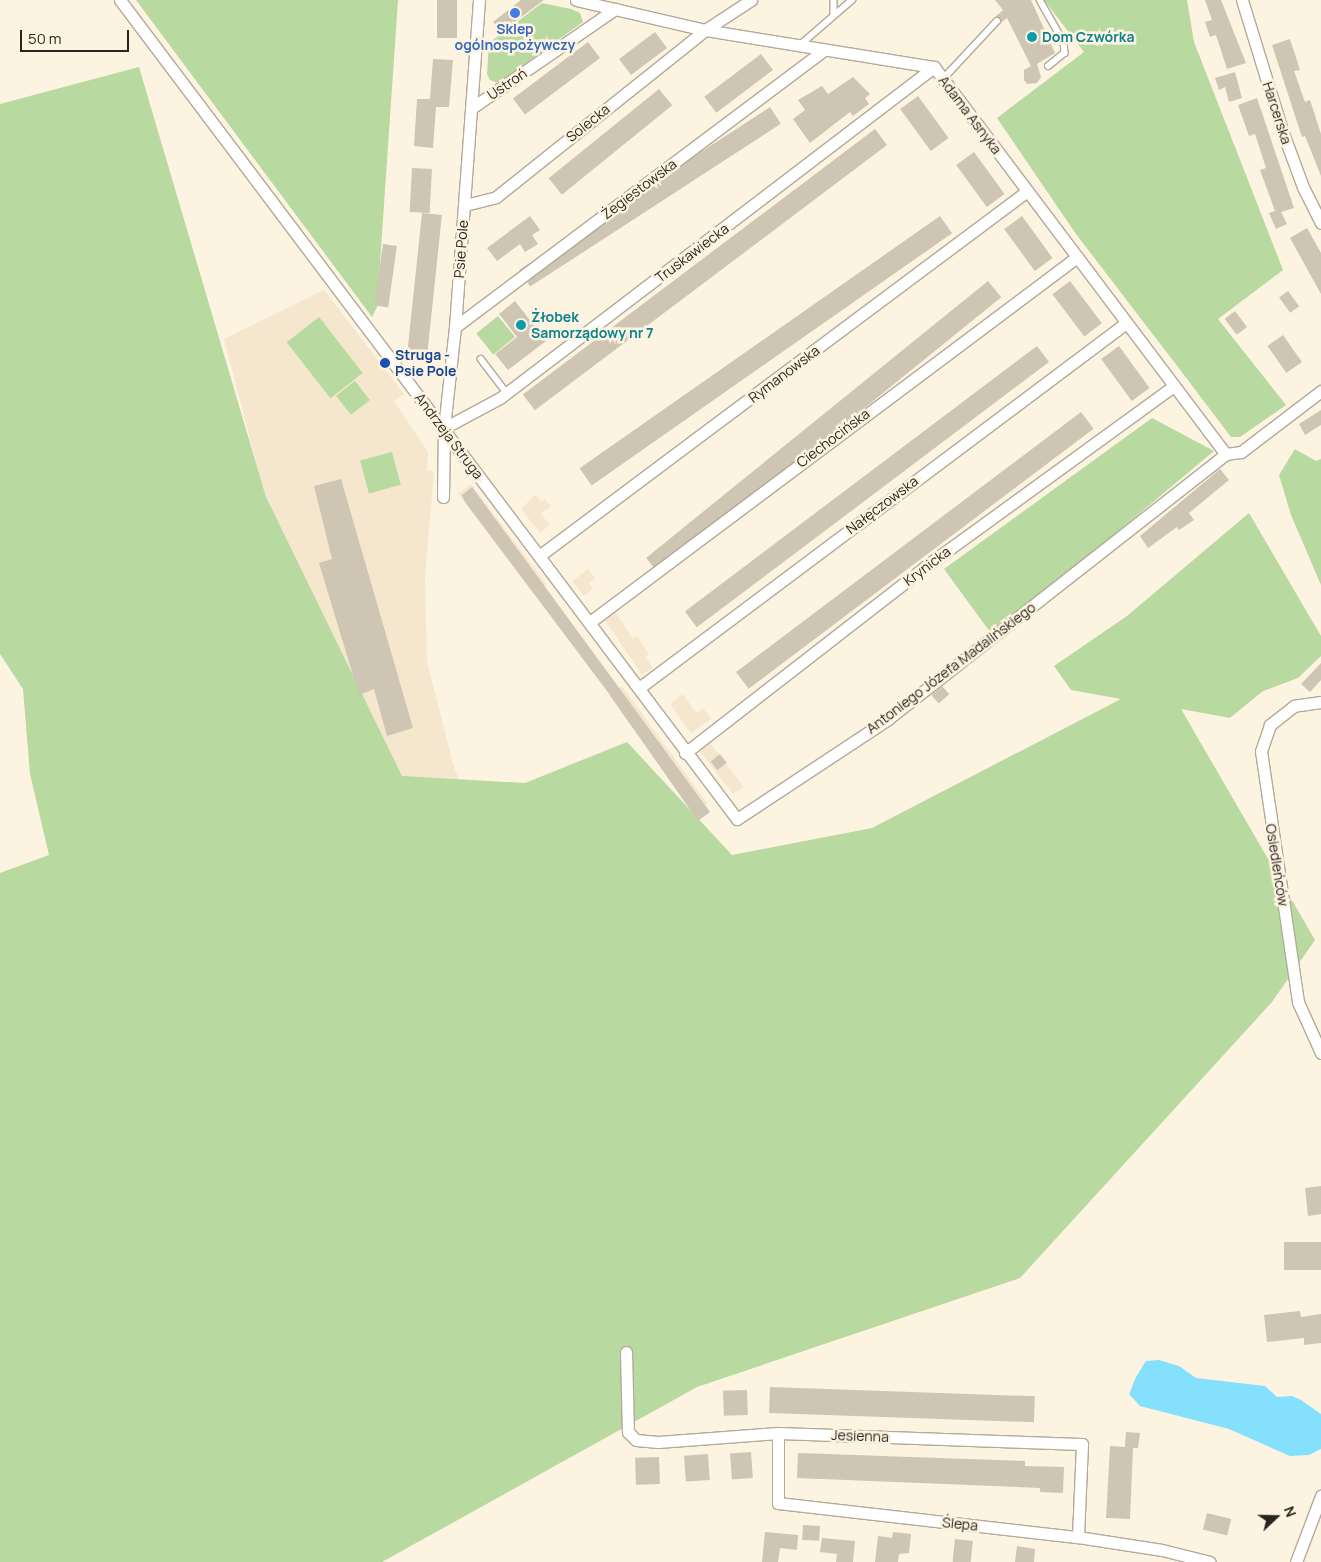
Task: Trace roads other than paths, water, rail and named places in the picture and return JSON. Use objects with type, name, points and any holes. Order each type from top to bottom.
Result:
[{"type":"street","name":"Andrzeja Struga","points":[[120,0],[590,622],[684,752]]},
{"type":"street","name":"Psie Pole","points":[[443,497],[444,428],[456,327],[473,107],[479,0]]},
{"type":"street","name":"Adama Asnyka","points":[[576,0],[705,30],[823,51],[934,67],[1226,454]]},
{"type":"street","name":"Solecka","points":[[465,205],[496,197],[705,30],[751,0]]},
{"type":"street","name":"Harcerska","points":[[1242,0],[1283,133],[1303,187],[1321,223]]},
{"type":"street","name":"Ustroń","points":[[473,107],[615,9]]},
{"type":"street","name":"Żegiestowska","points":[[456,327],[823,51]]},
{"type":"street","name":"Truskawiecka","points":[[444,428],[507,393],[934,67]]},
{"type":"street","name":"Rymanowska","points":[[539,556],[1027,191]]},
{"type":"street","name":"Ciechocińska","points":[[590,622],[1077,257]]},
{"type":"street","name":"Nałęczowska","points":[[639,688],[1126,322]]},
{"type":"street","name":"Krynicka","points":[[684,752],[926,566],[1174,386]]},
{"type":"street","points":[[1226,454],[1241,452],[1321,391]]},
{"type":"street","name":"Antoniego Józefa Madalińskiego","points":[[684,752],[737,820],[888,719],[1226,454]]},
{"type":"street","name":"Osiedleńców","points":[[1319,699],[1294,706],[1270,725],[1261,751],[1298,1002],[1321,1053]]},
{"type":"street","name":"Jesienna","points":[[626,1352],[628,1432],[636,1440],[658,1442],[778,1433],[1082,1444],[1078,1537]]},
{"type":"street","name":"Ślepa","points":[[778,1433],[778,1503],[1078,1537],[1162,1550],[1210,1562]]},
{"type":"street","points":[[1296,1562],[1321,1496]]},
{"type":"lane","points":[[834,0],[834,14]]},
{"type":"lane","points":[[798,46],[852,0]]},
{"type":"lane","points":[[1040,0],[1064,42],[1065,53],[1049,66]]},
{"type":"lane","points":[[943,79],[997,21]]},
{"type":"lane","points":[[481,359],[507,393]]},
{"type":"water","points":[[1159,1360],[1179,1366],[1196,1378],[1265,1386],[1277,1397],[1292,1396],[1301,1400],[1321,1414],[1321,1449],[1309,1455],[1290,1456],[1229,1429],[1140,1406],[1129,1394],[1136,1377],[1146,1361]]},
{"type":"place","name":"Sklep ogólnospożywczy","points":[[515,13]]},
{"type":"place","name":"Dom Czwórka","points":[[1032,37]]},
{"type":"place","name":"Żłobek Samorządowy nr 7","points":[[521,325]]},
{"type":"place","name":"Struga - Psie Pole","points":[[385,363]]}]
